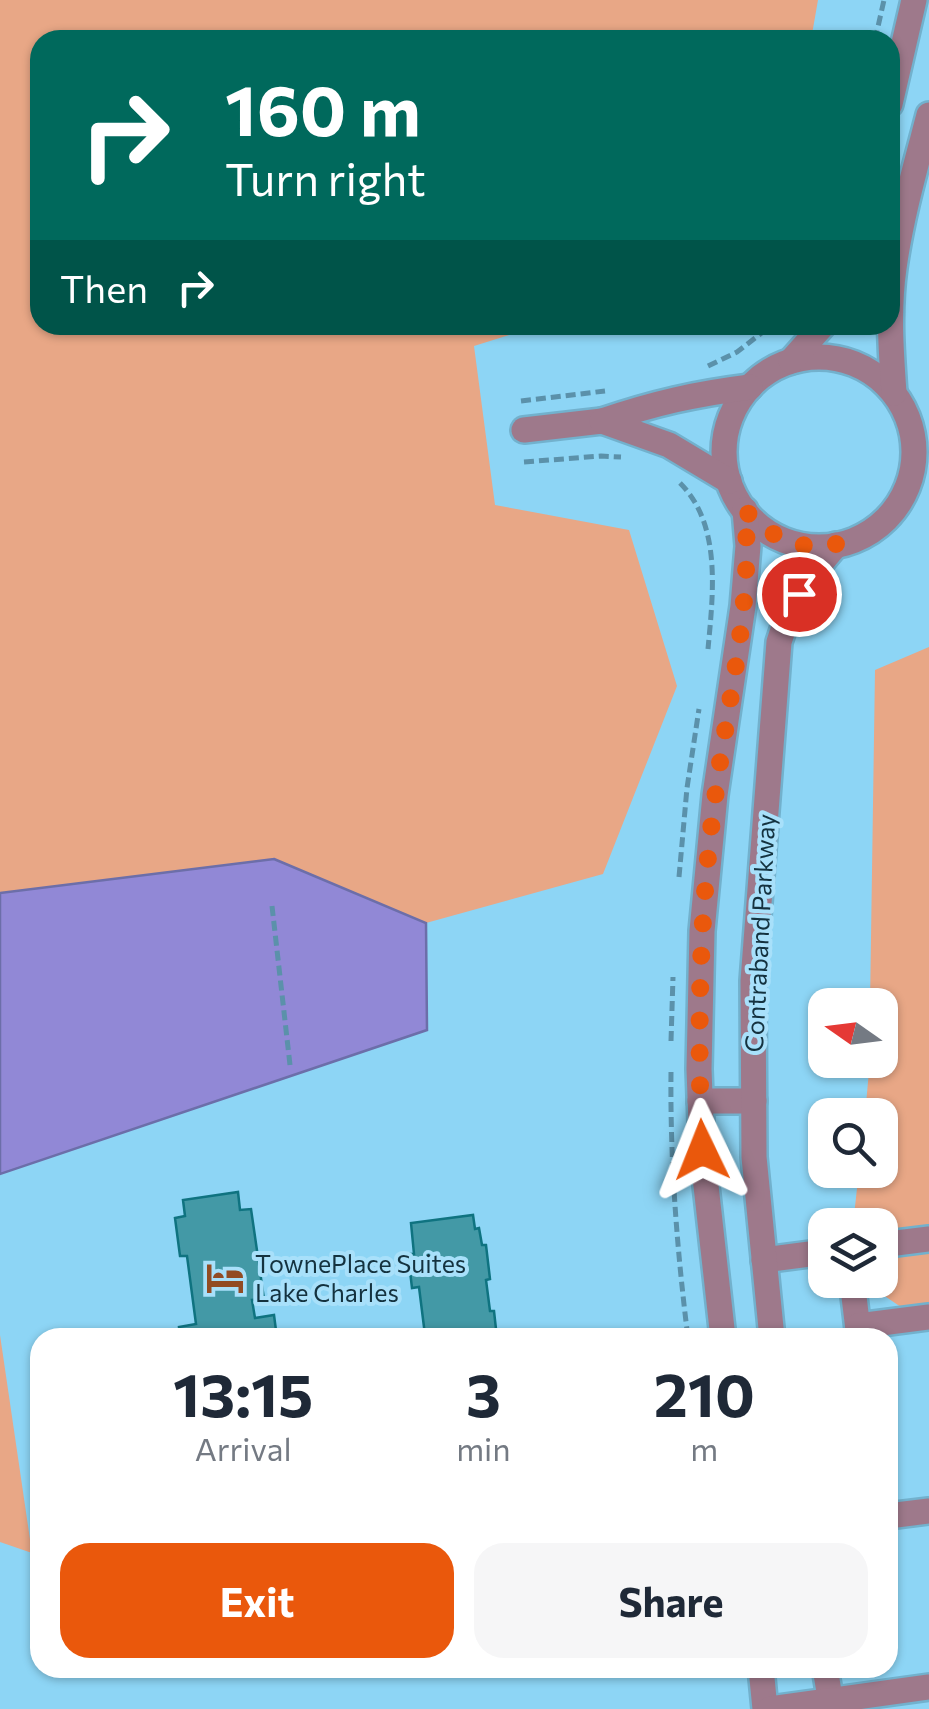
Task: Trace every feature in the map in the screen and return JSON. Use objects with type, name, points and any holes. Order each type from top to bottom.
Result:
[{"type":"street","points":[[900,61],[914,0]]},
{"type":"street","points":[[900,239],[929,115]]},
{"type":"street","points":[[791,361],[813,335]]},
{"type":"street","points":[[890,335],[894,393]]},
{"type":"street","points":[[815,356],[840,358],[863,367],[894,393],[910,422],[914,446],[912,471],[904,494],[872,531],[850,542],[825,547],[800,545],[776,537],[756,523],[729,481],[724,456],[735,408],[750,387],[769,371],[815,356]]},
{"type":"street","points":[[524,430],[602,421],[680,397],[750,387]]},
{"type":"street","points":[[602,421],[669,445],[729,481]]},
{"type":"street","points":[[722,1328],[702,1150],[702,931],[715,794],[744,606],[748,546],[745,510]]},
{"type":"street","name":"Contraband Parkway","points":[[771,1328],[754,1157],[754,981],[780,642],[788,614],[810,575],[836,544]]},
{"type":"street","points":[[700,1101],[754,1101]]},
{"type":"street","points":[[898,1242],[929,1238]]},
{"type":"street","points":[[764,1260],[808,1254]]},
{"type":"street","points":[[854,1298],[858,1328]]},
{"type":"street","points":[[877,1328],[929,1317]]},
{"type":"street","points":[[898,1515],[929,1511]]},
{"type":"street","points":[[762,1678],[768,1709],[831,1705],[929,1687]]},
{"type":"street","points":[[827,1678],[831,1705]]},
{"type":"path","points":[[878,30],[884,0]]},
{"type":"path","points":[[700,369],[737,352],[759,335]]},
{"type":"path","points":[[521,400],[611,390]]},
{"type":"path","points":[[524,462],[601,456],[634,459]]},
{"type":"path","points":[[679,482],[701,512],[710,548],[712,612],[707,664]]},
{"type":"path","points":[[679,879],[687,788],[701,699]]},
{"type":"path","points":[[272,906],[290,1065]]},
{"type":"path","points":[[671,1052],[673,976]]},
{"type":"path","points":[[671,1070],[670,1127],[687,1328]]},
{"type":"shaded area","points":[[0,0],[818,0],[813,30],[30,30],[30,335],[509,335],[474,346],[495,505],[629,530],[677,686],[603,874],[426,923],[274,859],[0,893]]},
{"type":"shaded area","points":[[929,647],[929,1326],[888,1298],[898,1298],[898,1208],[855,1208],[857,1188],[898,1188],[898,1098],[867,1098],[868,1078],[898,1078],[898,988],[870,988],[875,670]]},
{"type":"shaded area","points":[[274,859],[426,923],[427,1030],[0,1174],[0,893]]},
{"type":"shaded area","points":[[0,1335],[30,1552],[0,1542]]},
{"type":"building","name":"TownePlace Suites Lake Charles","points":[[238,1192],[240,1210],[251,1209],[264,1299],[252,1300],[255,1318],[274,1315],[276,1328],[179,1328],[196,1324],[187,1256],[180,1256],[175,1218],[185,1216],[183,1200]]},
{"type":"building","points":[[473,1215],[475,1229],[479,1228],[482,1245],[486,1245],[490,1279],[486,1280],[496,1328],[424,1328],[419,1287],[412,1288],[408,1254],[414,1254],[411,1223]]},
{"type":"place","name":"TownePlace Suites Lake Charles","points":[[225,1278]]},
{"type":"route","points":[[702,1150],[702,931],[715,794],[744,606],[748,546],[745,510],[776,537],[800,545],[836,544],[799,594]]}]
